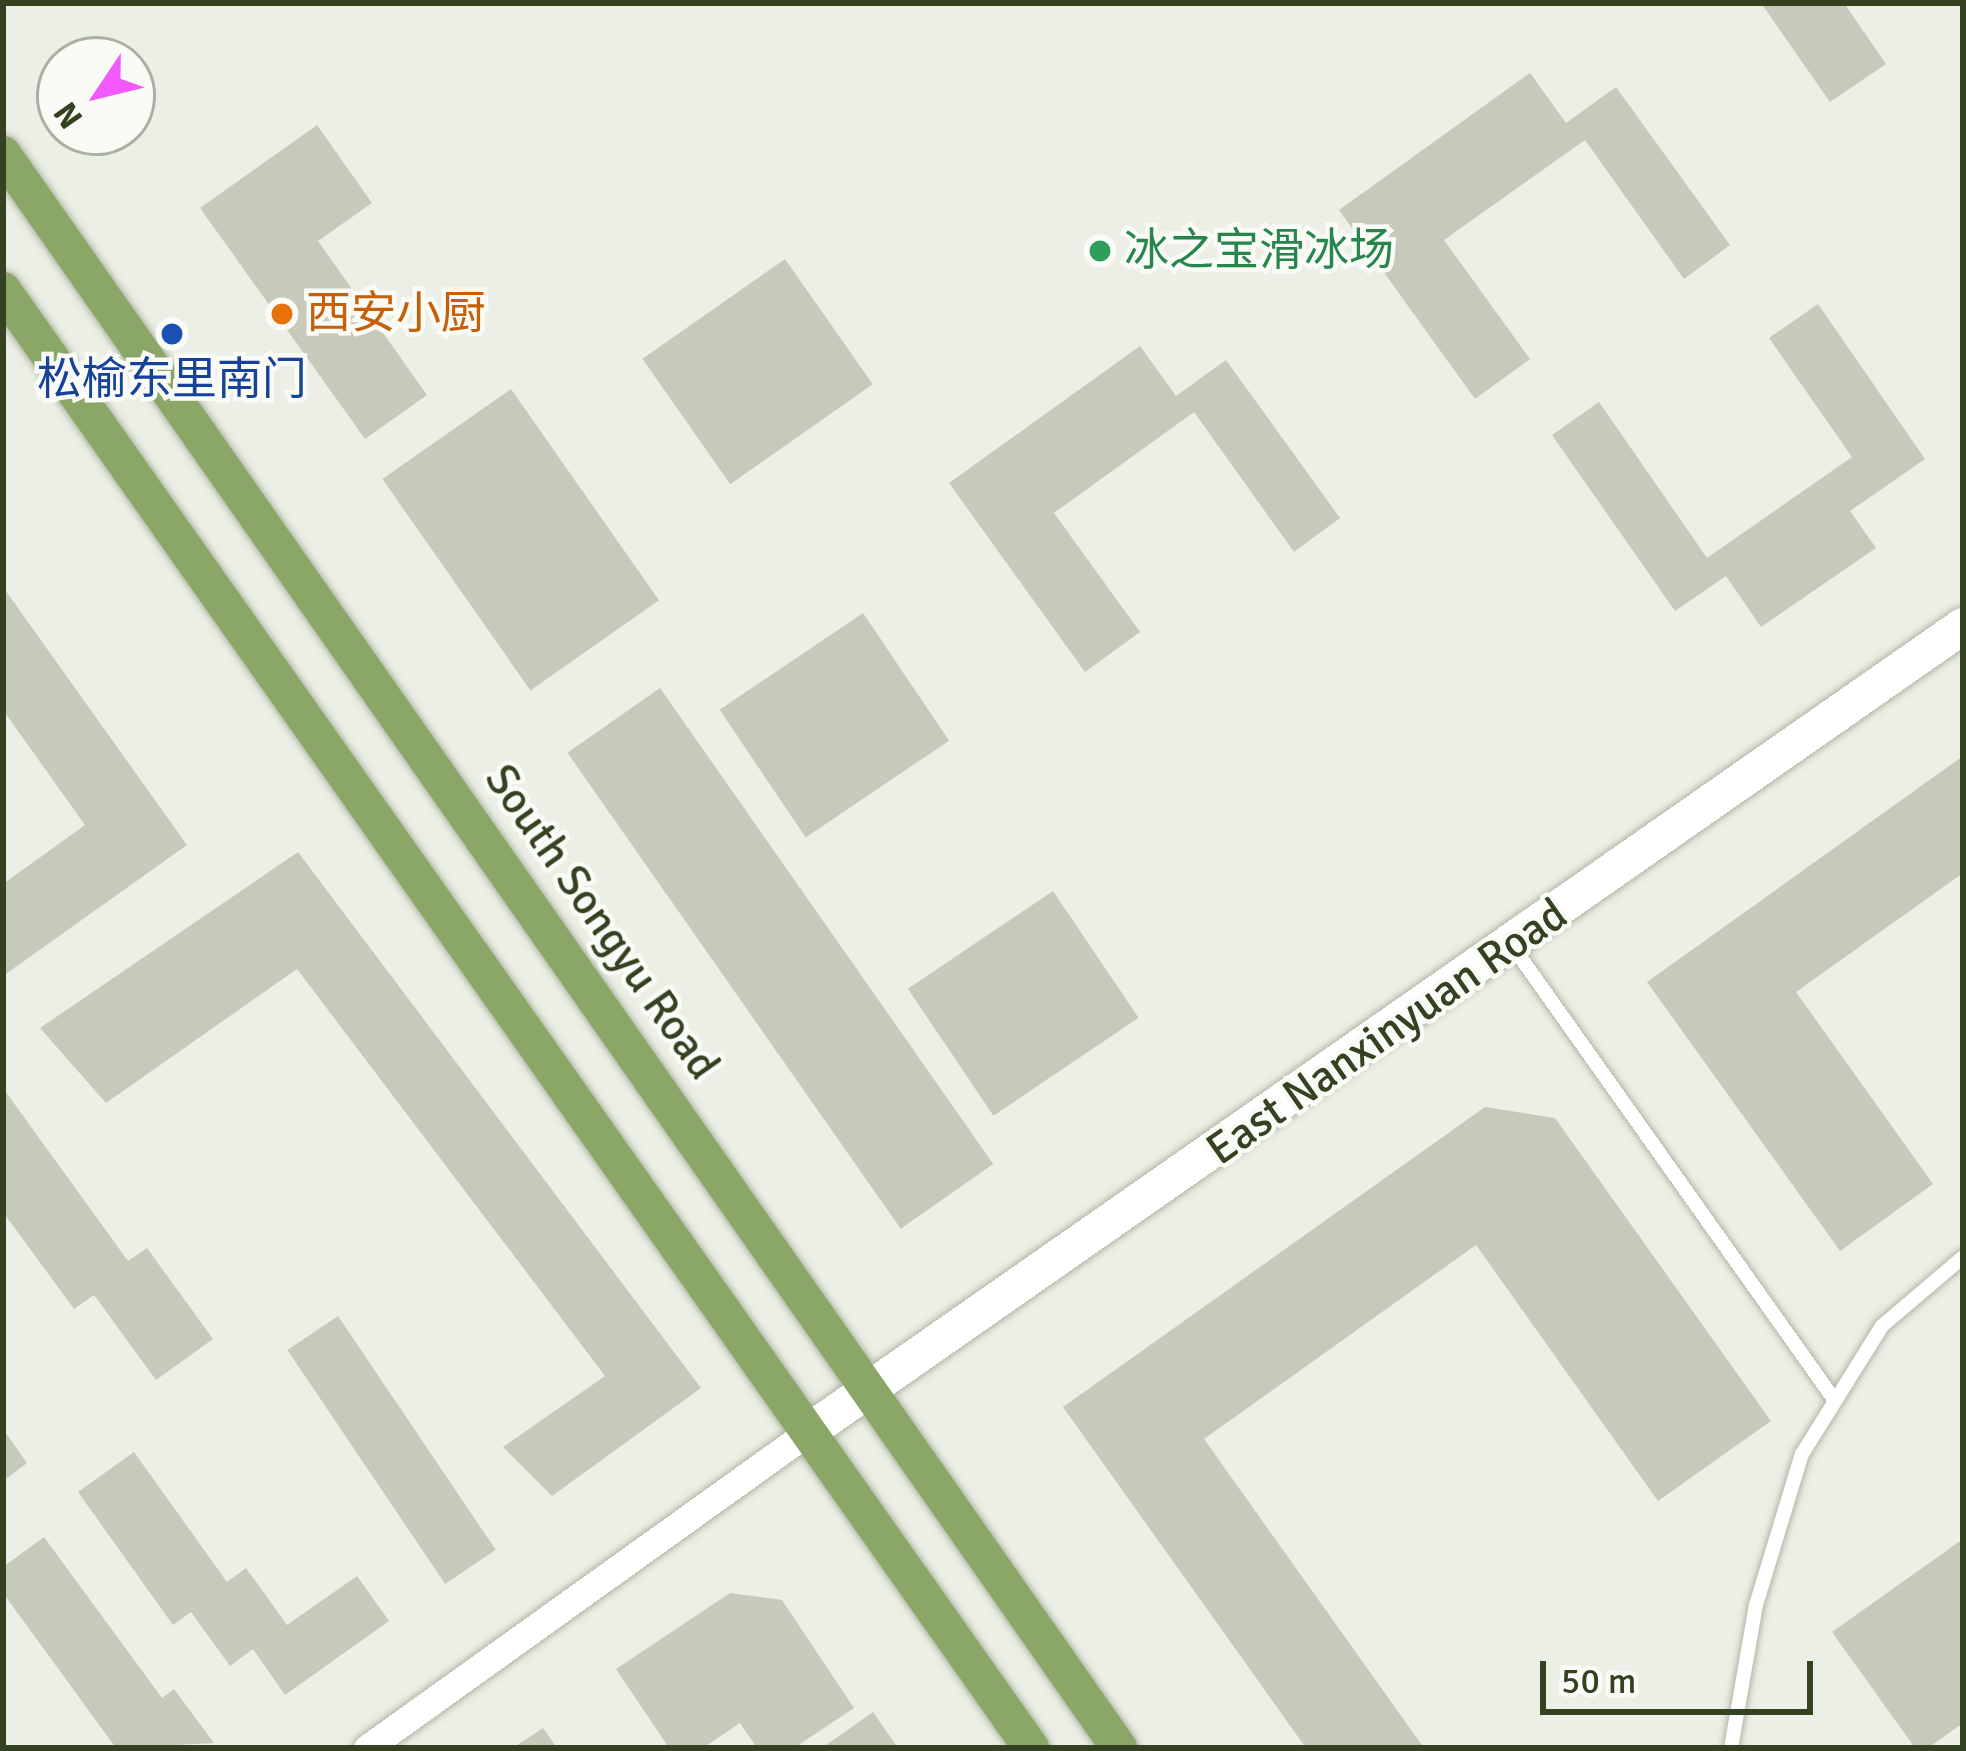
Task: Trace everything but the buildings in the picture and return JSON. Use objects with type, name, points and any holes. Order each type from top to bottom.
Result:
[{"type":"main road","name":"South Songyu Road","points":[[3,154],[1119,1748]]},
{"type":"main road","points":[[3,290],[1031,1748]]},
{"type":"street","name":"East Nanxinyuan Road","points":[[808,1432],[874,1393],[1963,626]]},
{"type":"street","points":[[367,1748],[808,1432]]},
{"type":"lane","points":[[1511,944],[1833,1398]]},
{"type":"lane","points":[[1731,1748],[1756,1605],[1802,1454],[1882,1326],[1963,1257]]},
{"type":"place","name":"冰之宝滑冰场","points":[[1100,251]]},
{"type":"place","name":"西安小厨","points":[[282,314]]},
{"type":"place","name":"松榆东里南门","points":[[172,334]]}]
